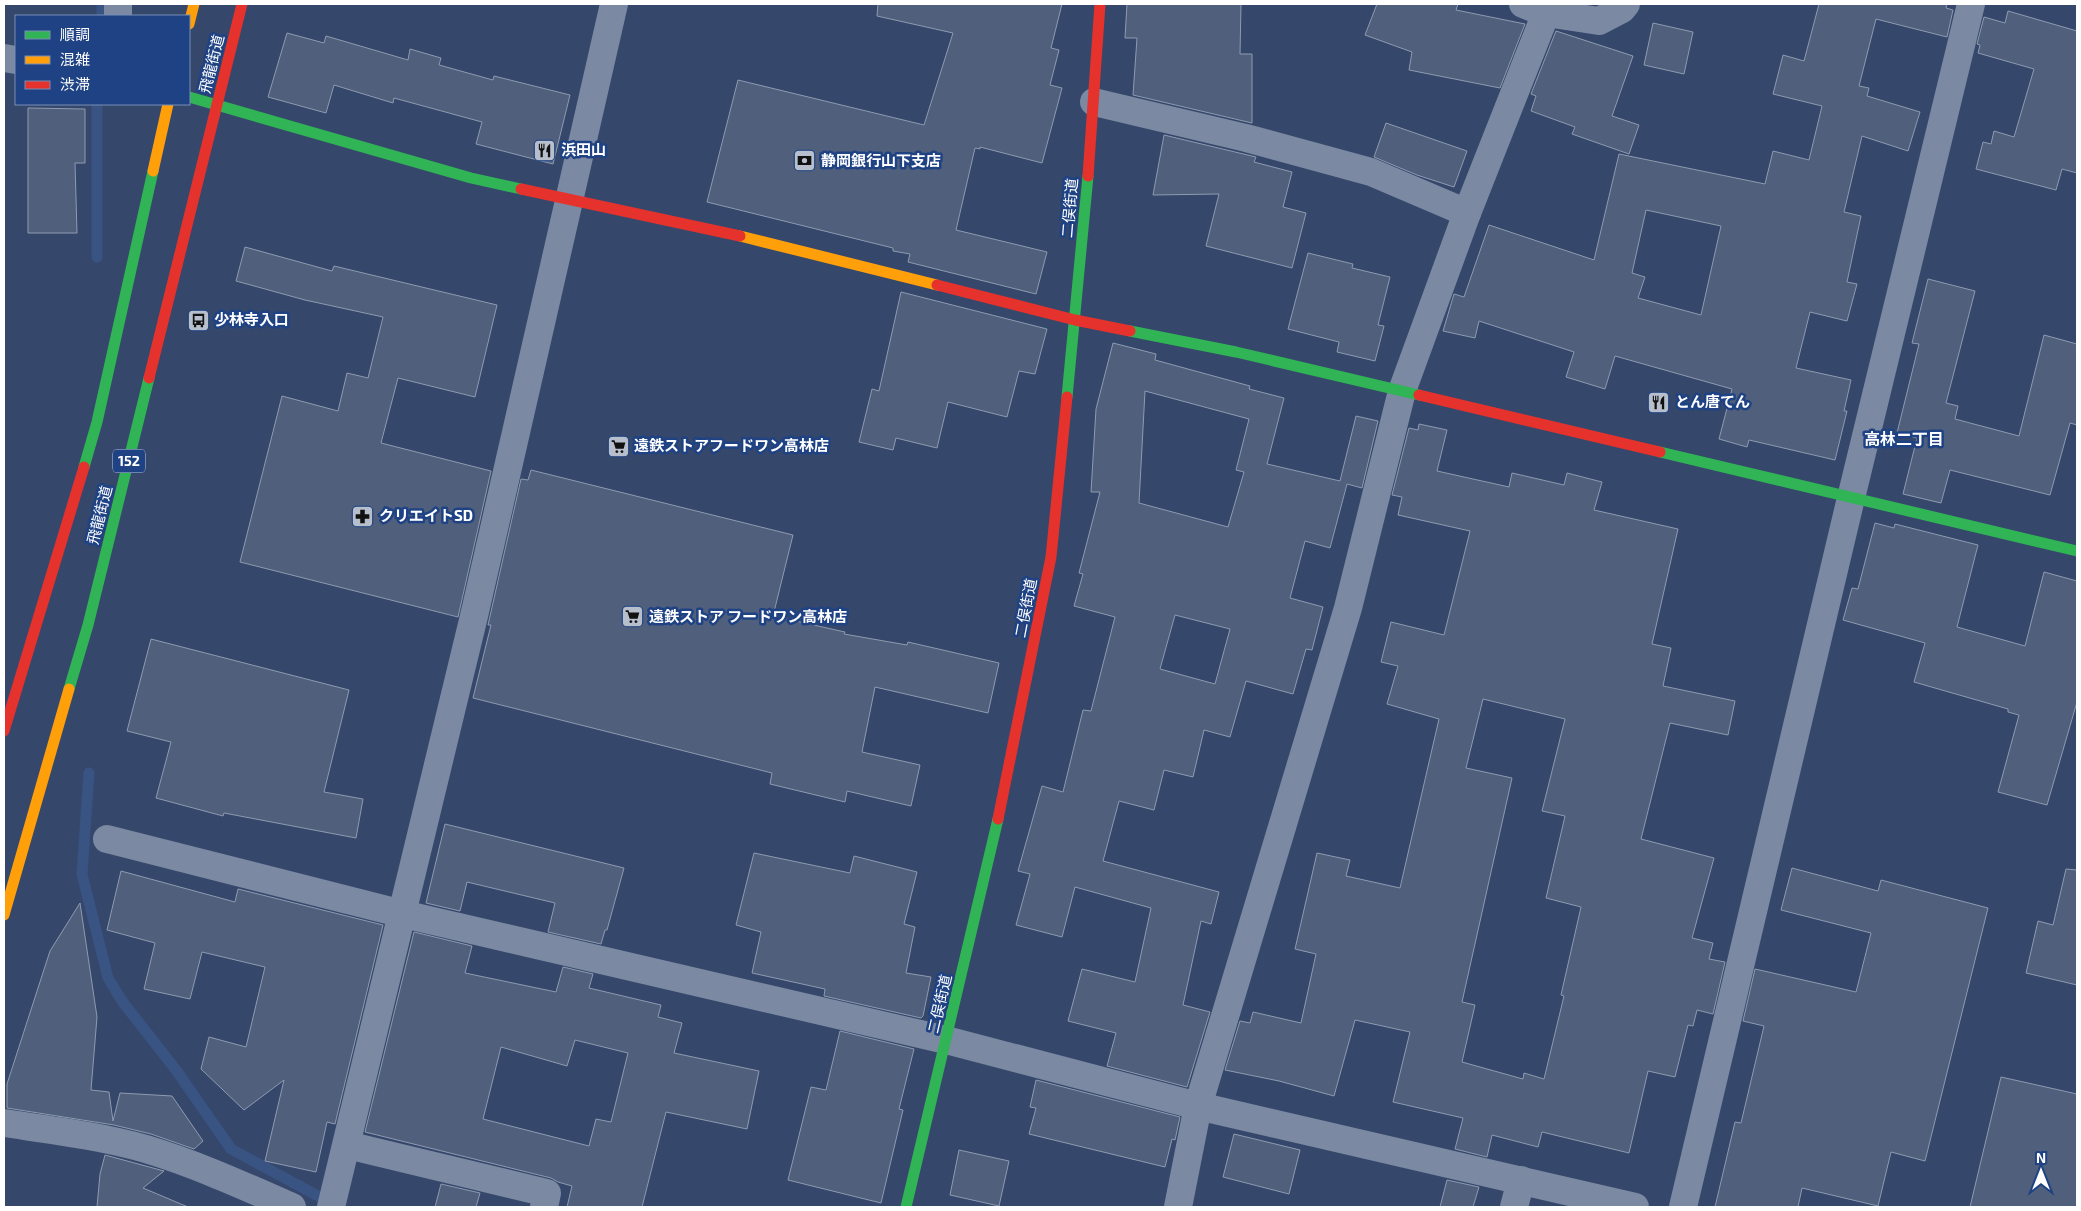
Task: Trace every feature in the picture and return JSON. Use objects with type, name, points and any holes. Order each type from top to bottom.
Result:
[{"type":"main road","points":[[190,20],[194,4]]},
{"type":"main road","name":"飛龍街道","points":[[4,915],[88,625],[242,4]]},
{"type":"main road","name":"二俣街道","points":[[906,1207],[995,836],[1051,557],[1076,320],[1100,4]]},
{"type":"main road","points":[[190,97],[471,178],[757,240],[1076,320],[1236,352],[2077,551]]},
{"type":"main road","name":"飛龍街道","points":[[4,731],[97,422],[168,105]]},
{"type":"street","points":[[331,1207],[403,914],[614,4]]},
{"type":"street","points":[[1178,1207],[1198,1106],[1348,608],[1402,391],[1467,213],[1535,8],[1599,21],[1622,9],[1626,4]]},
{"type":"street","points":[[1683,1207],[1851,498],[1971,4]]},
{"type":"street","points":[[1094,102],[1246,138],[1371,172],[1467,213]]},
{"type":"street","points":[[107,839],[403,914],[946,1040],[1198,1106],[1635,1207]]},
{"type":"street","points":[[4,1123],[66,1132],[146,1149],[222,1177],[292,1207]]},
{"type":"street","points":[[347,1145],[546,1193],[544,1207]]},
{"type":"street","points":[[1514,1207],[1521,1180]]},
{"type":"building","points":[[878,4],[1062,4],[1051,48],[1059,50],[1050,85],[1062,88],[1042,163],[980,147],[980,149],[975,148],[956,230],[1047,252],[1036,294],[908,262],[910,254],[893,251],[893,248],[707,202],[738,80],[924,125],[953,33],[877,16]]},
{"type":"building","points":[[1127,4],[1241,4],[1240,54],[1252,54],[1252,123],[1133,95],[1137,38],[1125,38]]},
{"type":"building","points":[[1377,4],[1458,4],[1456,10],[1525,24],[1500,88],[1409,70],[1412,52],[1365,35]]},
{"type":"building","points":[[1819,4],[1947,4],[1946,8],[1953,10],[1947,37],[1876,19],[1859,86],[1869,88],[1867,96],[1920,112],[1908,151],[1862,136],[1844,212],[1861,216],[1847,282],[1857,284],[1847,321],[1810,312],[1796,368],[1851,380],[1844,411],[1847,411],[1835,460],[1749,440],[1747,447],[1719,439],[1732,389],[1615,356],[1605,389],[1566,377],[1574,352],[1479,321],[1475,338],[1443,331],[1454,294],[1464,297],[1489,225],[1594,260],[1619,154],[1765,184],[1773,151],[1809,160],[1822,106],[1773,94],[1783,55],[1804,61]],"holes":[[[1646,210],[1721,226],[1701,315],[1638,298],[1645,277],[1632,273]]]},
{"type":"building","points":[[2008,11],[2077,31],[2077,173],[2062,169],[2056,190],[1976,169],[1983,142],[1991,144],[1994,131],[2014,137],[2034,69],[1978,53],[1980,45],[1977,44],[1984,17],[2005,23]]},
{"type":"building","points":[[1653,23],[1693,32],[1684,74],[1644,65]]},
{"type":"building","points":[[1556,31],[1633,56],[1612,116],[1639,125],[1629,154],[1572,134],[1575,127],[1531,111],[1536,96],[1531,94]]},
{"type":"building","points":[[287,33],[324,43],[326,36],[408,60],[410,49],[441,58],[439,65],[493,80],[494,76],[570,95],[553,164],[476,144],[482,122],[394,98],[393,103],[334,85],[326,113],[268,97]]},
{"type":"building","points":[[28,108],[85,109],[85,163],[75,163],[77,233],[28,233]]},
{"type":"building","points":[[1386,123],[1467,151],[1454,187],[1417,175],[1374,157]]},
{"type":"building","points":[[1164,135],[1256,157],[1254,162],[1292,172],[1283,207],[1306,213],[1292,268],[1206,246],[1219,194],[1153,195]]},
{"type":"building","name":"クリエイトSD","points":[[245,247],[332,271],[334,266],[497,305],[475,397],[398,378],[381,443],[491,471],[458,617],[240,562],[282,396],[338,411],[347,373],[368,378],[383,317],[305,300],[236,281]]},
{"type":"building","points":[[1308,253],[1353,264],[1352,268],[1390,277],[1378,325],[1384,326],[1375,361],[1337,352],[1339,342],[1288,329]]},
{"type":"building","points":[[1928,279],[1975,291],[1946,403],[1958,406],[1955,419],[2019,436],[2044,335],[2077,344],[2077,425],[2070,423],[2050,495],[1950,470],[1941,503],[1903,494],[1917,438],[1897,433],[1919,344],[1912,343]]},
{"type":"building","points":[[901,292],[1047,329],[1035,374],[1019,371],[1007,417],[948,402],[937,448],[896,438],[893,450],[859,442],[872,389],[879,391]]},
{"type":"building","points":[[1113,343],[1156,354],[1155,360],[1250,386],[1249,389],[1284,398],[1267,464],[1340,481],[1356,416],[1378,421],[1362,488],[1347,484],[1330,548],[1305,541],[1290,598],[1323,607],[1312,650],[1306,649],[1293,694],[1246,681],[1230,737],[1204,730],[1193,777],[1164,770],[1154,810],[1119,801],[1103,861],[1219,892],[1211,924],[1201,921],[1183,1005],[1210,1012],[1187,1087],[1107,1066],[1116,1033],[1068,1021],[1082,969],[1135,982],[1151,908],[1075,887],[1062,937],[1016,925],[1030,874],[1018,871],[1042,786],[1063,792],[1083,710],[1091,711],[1115,617],[1074,606],[1083,574],[1079,573],[1100,492],[1091,492],[1096,409]],"holes":[[[1145,391],[1249,419],[1236,470],[1244,472],[1228,527],[1139,503]],[[1175,615],[1230,629],[1215,684],[1160,669]]]},
{"type":"building","points":[[1419,424],[1447,430],[1437,471],[1509,487],[1512,473],[1564,485],[1567,473],[1602,482],[1594,510],[1678,529],[1652,644],[1671,648],[1663,686],[1735,701],[1728,735],[1670,723],[1641,839],[1714,858],[1692,938],[1713,943],[1709,959],[1725,962],[1713,1014],[1697,1010],[1693,1026],[1688,1025],[1675,1077],[1648,1071],[1629,1153],[1542,1132],[1538,1147],[1492,1135],[1487,1157],[1455,1149],[1463,1118],[1393,1102],[1410,1032],[1355,1020],[1334,1096],[1279,1081],[1225,1070],[1240,1021],[1250,1023],[1253,1012],[1301,1023],[1316,954],[1295,949],[1317,853],[1350,860],[1346,876],[1400,888],[1439,719],[1387,704],[1398,666],[1381,662],[1391,622],[1444,635],[1470,531],[1398,515],[1402,497],[1392,495],[1409,428],[1418,430]],"holes":[[[1483,699],[1565,719],[1542,811],[1565,816],[1546,898],[1581,907],[1561,995],[1564,996],[1544,1079],[1524,1073],[1523,1079],[1462,1062],[1475,1005],[1462,1002],[1512,778],[1466,768]]]},
{"type":"building","name":"遠鉄ストア フードワン高林店","points":[[531,470],[793,535],[773,616],[845,632],[844,634],[907,645],[908,642],[999,663],[988,713],[875,687],[862,752],[920,765],[911,806],[847,791],[845,802],[770,784],[772,773],[473,698],[491,625],[488,625],[521,479],[528,480]]},
{"type":"building","points":[[1875,523],[1894,528],[1895,524],[1978,545],[1957,627],[2025,646],[2044,572],[2077,581],[2077,702],[2047,805],[1998,792],[2019,715],[2008,712],[2008,709],[1914,682],[1925,643],[1843,620],[1852,588],[1858,589]]},
{"type":"building","points":[[151,639],[349,690],[324,792],[363,799],[356,838],[224,813],[223,816],[156,798],[171,742],[127,731]]},
{"type":"building","points":[[445,824],[624,868],[607,930],[605,930],[601,944],[548,932],[555,903],[467,882],[460,911],[426,903]]},
{"type":"building","points":[[754,853],[850,873],[854,856],[917,872],[904,924],[915,927],[906,973],[931,977],[923,1016],[921,1018],[824,996],[825,989],[752,973],[761,932],[736,925]]},
{"type":"building","points":[[1792,868],[1878,891],[1881,880],[1988,908],[1925,1161],[1891,1152],[1878,1206],[1802,1188],[1798,1207],[1715,1207],[1735,1122],[1741,1123],[1764,1026],[1743,1021],[1755,969],[1856,992],[1871,933],[1781,910]]},
{"type":"building","points":[[2066,869],[2077,870],[2077,985],[2026,973],[2038,921],[2053,925]]},
{"type":"building","points":[[121,871],[235,902],[238,889],[383,925],[335,1124],[327,1122],[316,1172],[265,1161],[284,1080],[244,1110],[201,1069],[209,1037],[246,1047],[265,967],[202,952],[190,999],[144,989],[155,943],[107,930]]},
{"type":"building","points":[[80,903],[97,1017],[91,1090],[109,1092],[113,1121],[120,1093],[172,1096],[203,1141],[194,1149],[151,1134],[114,1125],[7,1108],[7,1084],[50,951]]},
{"type":"building","points":[[414,932],[472,946],[465,973],[556,992],[563,967],[593,974],[589,988],[661,1005],[658,1017],[682,1023],[674,1053],[759,1071],[747,1129],[666,1112],[642,1207],[567,1207],[572,1186],[551,1178],[365,1132]],"holes":[[[575,1040],[628,1053],[611,1122],[596,1119],[589,1146],[483,1119],[501,1047],[567,1066]]]},
{"type":"building","points":[[840,1031],[914,1049],[899,1109],[903,1110],[881,1203],[788,1180],[811,1087],[826,1090]]},
{"type":"building","points":[[2001,1077],[2077,1094],[2077,1207],[1970,1207]]},
{"type":"building","points":[[1036,1080],[1180,1117],[1175,1140],[1172,1139],[1165,1167],[1029,1134],[1036,1108],[1030,1107]]},
{"type":"building","points":[[1234,1134],[1300,1150],[1289,1194],[1223,1177]]},
{"type":"building","points":[[959,1150],[1009,1161],[999,1206],[950,1195]]},
{"type":"building","points":[[105,1155],[164,1171],[143,1188],[188,1207],[97,1207],[100,1174]]},
{"type":"building","points":[[1447,1180],[1479,1187],[1473,1207],[1440,1207]]},
{"type":"building","points":[[441,1184],[480,1193],[476,1207],[435,1207]]},
{"type":"waterway","points":[[102,4],[102,15]]},
{"type":"waterway","points":[[97,105],[97,257]]},
{"type":"waterway","points":[[89,773],[82,874],[108,978],[122,1001],[176,1070],[231,1149],[331,1203]]},
{"type":"traffic: fast","points":[[190,97],[471,178],[521,189]]},
{"type":"traffic: fast","points":[[84,467],[97,422],[153,171]]},
{"type":"traffic: fast","points":[[1067,397],[1088,176]]},
{"type":"traffic: fast","points":[[1130,331],[1236,352],[1419,395]]},
{"type":"traffic: fast","points":[[69,689],[88,625],[149,378]]},
{"type":"traffic: fast","points":[[1660,452],[2077,551]]},
{"type":"traffic: fast","points":[[906,1207],[998,819]]},
{"type":"traffic: slow","points":[[190,20],[194,4]]},
{"type":"traffic: slow","points":[[153,171],[168,105]]},
{"type":"traffic: slow","points":[[740,236],[937,285]]},
{"type":"traffic: slow","points":[[4,915],[69,689]]},
{"type":"traffic: jam","points":[[149,378],[242,4]]},
{"type":"traffic: jam","points":[[1088,176],[1100,4]]},
{"type":"traffic: jam","points":[[521,189],[740,236]]},
{"type":"traffic: jam","points":[[937,285],[1075,320],[1130,331]]},
{"type":"traffic: jam","points":[[1419,395],[1660,452]]},
{"type":"traffic: jam","points":[[998,819],[1051,557],[1067,397]]},
{"type":"traffic: jam","points":[[4,731],[84,467]]},
{"type":"place","name":"浜田山","points":[[545,150]]},
{"type":"place","name":"静岡銀行山下支店","points":[[805,161]]},
{"type":"place","name":"少林寺入口","points":[[198,320]]},
{"type":"place","name":"とん唐てん","points":[[1659,402]]},
{"type":"place","name":"遠鉄ストアフードワン高林店","points":[[618,446]]},
{"type":"place","name":"クリエイトSD","points":[[363,516]]},
{"type":"place","name":"遠鉄ストア フードワン高林店","points":[[633,617]]},
{"type":"district","name":"高林二丁目","points":[[1904,439]]}]
